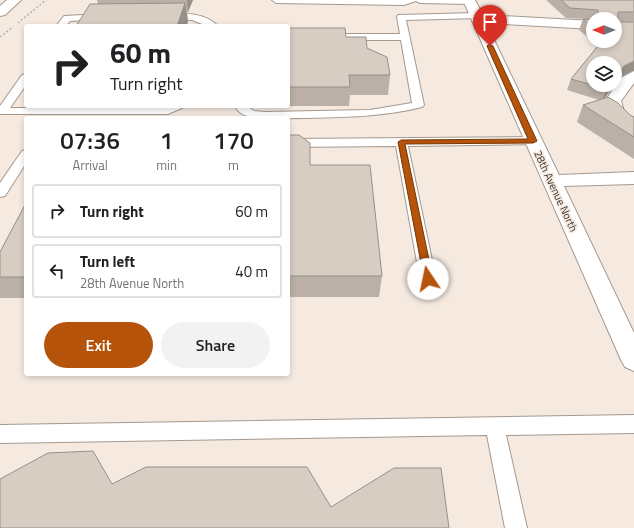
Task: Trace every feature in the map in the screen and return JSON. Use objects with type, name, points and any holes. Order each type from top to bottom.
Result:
[{"type":"street","points":[[0,12],[15,0]]},
{"type":"street","points":[[473,9],[586,25]]},
{"type":"street","name":"28th Avenue North","points":[[473,9],[634,360]]},
{"type":"street","points":[[634,76],[626,80],[612,101],[614,110],[622,121],[634,130]]},
{"type":"street","points":[[552,181],[634,178]]},
{"type":"lane","points":[[276,0],[404,2],[413,0]]},
{"type":"lane","points":[[420,0],[473,9]]},
{"type":"lane","points":[[242,108],[252,114],[264,115],[370,113],[418,105],[401,17],[473,9]]},
{"type":"lane","points":[[160,16],[183,16],[203,19],[210,24]]},
{"type":"lane","points":[[62,24],[67,18],[108,17]]},
{"type":"lane","points":[[290,36],[405,37]]},
{"type":"lane","points":[[1,111],[24,80]]},
{"type":"lane","points":[[1,111],[168,110],[173,108]]},
{"type":"lane","points":[[290,142],[533,141]]},
{"type":"lane","points":[[401,142],[428,279]]},
{"type":"lane","points":[[0,193],[24,157]]},
{"type":"lane","points":[[0,434],[634,424]]},
{"type":"lane","points":[[495,426],[516,528]]},
{"type":"building","points":[[561,0],[634,0],[634,12],[598,12],[598,10],[570,8]]},
{"type":"building","points":[[185,3],[178,24],[77,24],[90,4]]},
{"type":"building","points":[[622,22],[634,22],[634,61],[622,69],[622,56],[590,56],[596,48],[622,48]]},
{"type":"building","points":[[290,28],[345,28],[346,37],[366,37],[367,48],[387,57],[390,75],[349,75],[350,87],[290,87]]},
{"type":"building","points":[[586,61],[586,83],[571,79]]},
{"type":"building","points":[[608,97],[618,103],[634,117],[634,137],[583,105]]},
{"type":"building","points":[[290,135],[299,135],[310,143],[310,165],[370,165],[382,276],[290,276]]},
{"type":"building","points":[[24,207],[24,277],[0,277],[0,252]]},
{"type":"building","points":[[93,451],[112,484],[146,467],[307,467],[331,507],[394,468],[441,468],[449,528],[0,528],[0,479],[48,453]]},
{"type":"route","points":[[428,279],[401,142],[533,141],[490,46]]}]
